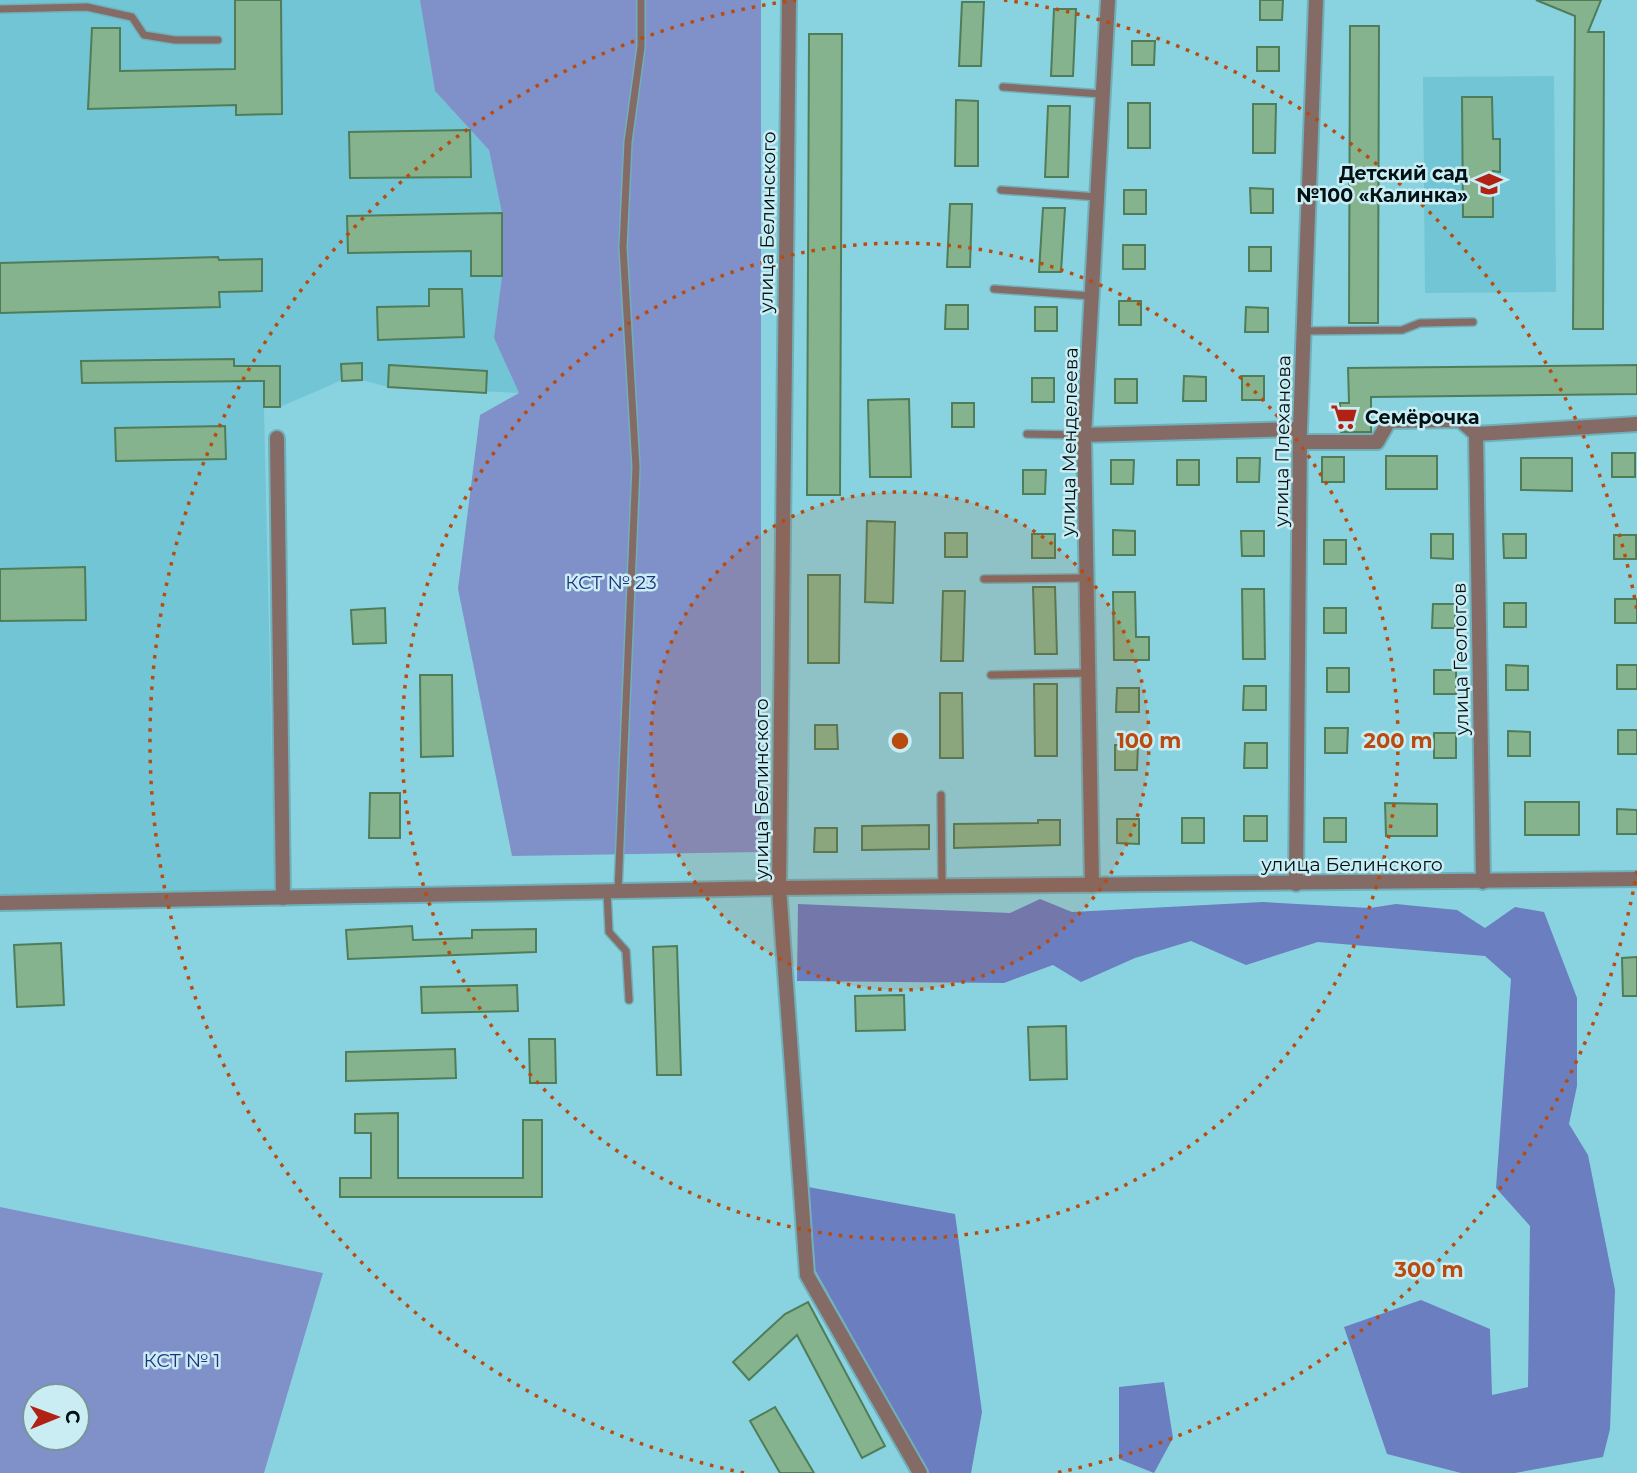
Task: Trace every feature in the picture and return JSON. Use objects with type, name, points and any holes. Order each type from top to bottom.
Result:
[{"type":"street","name":"улица Белинского","points":[[789,0],[779,888],[1483,883],[1637,879]]},
{"type":"street","name":"улица Менделеева","points":[[1092,885],[1084,435],[1108,0]]},
{"type":"street","name":"улица Плеханова","points":[[1296,884],[1300,436],[1316,0]]},
{"type":"street","points":[[1084,435],[1300,436],[1377,442],[1389,421],[1412,419],[1460,419],[1476,434],[1637,424]]},
{"type":"street","name":"улица Геологов","points":[[1476,434],[1483,883]]},
{"type":"street","points":[[276,438],[284,898]]},
{"type":"street","points":[[0,903],[779,888],[807,1275],[920,1473]]},
{"type":"lane","points":[[629,1000],[626,951],[609,932],[636,467],[623,247],[628,142],[641,47],[641,0]]},
{"type":"lane","points":[[0,9],[87,7],[132,17],[144,35],[175,40],[218,40]]},
{"type":"lane","points":[[1003,88],[1103,94]]},
{"type":"lane","points":[[1001,190],[1097,197]]},
{"type":"lane","points":[[994,289],[1092,296]]},
{"type":"lane","points":[[1303,331],[1402,330],[1420,323],[1473,322]]},
{"type":"lane","points":[[1027,434],[1084,435]]},
{"type":"lane","points":[[984,579],[1087,578]]},
{"type":"lane","points":[[990,675],[1088,673]]},
{"type":"lane","points":[[941,795],[942,887]]},
{"type":"shaded area","points":[[0,0],[420,0],[435,91],[489,150],[502,213],[502,276],[494,338],[519,393],[388,387],[362,380],[342,380],[280,407],[264,407],[275,893],[0,897]]},
{"type":"shaded area","name":"Детский сад №100 «Калинка»","points":[[1554,76],[1556,292],[1425,293],[1423,77]]},
{"type":"shaded area","points":[[1040,899],[1072,912],[1263,902],[1370,908],[1396,904],[1457,910],[1485,928],[1515,907],[1544,912],[1577,998],[1577,1086],[1569,1124],[1588,1155],[1615,1290],[1610,1429],[1603,1457],[1515,1473],[1461,1473],[1387,1454],[1344,1327],[1421,1300],[1490,1329],[1492,1395],[1528,1387],[1530,1226],[1496,1188],[1511,979],[1485,956],[1318,942],[1246,965],[1191,941],[1135,958],[1081,982],[1053,965],[1004,983],[797,981],[798,904],[1010,913]]},
{"type":"shaded area","points":[[808,1187],[955,1214],[982,1412],[971,1473],[929,1473],[815,1270]]},
{"type":"shaded area","points":[[1164,1382],[1173,1438],[1154,1473],[1119,1459],[1119,1387]]},
{"type":"green space","name":"КСТ № 23","points":[[420,0],[761,0],[761,852],[512,856],[458,589],[480,415],[519,393],[494,338],[502,276],[502,213],[489,150],[435,91]]},
{"type":"green space","name":"КСТ № 1","points":[[0,1207],[323,1273],[264,1473],[0,1473]]},
{"type":"building","points":[[235,0],[281,0],[282,114],[236,115],[236,105],[88,109],[92,28],[120,28],[120,71],[235,69]]},
{"type":"building","points":[[1260,0],[1283,0],[1282,20],[1260,20]]},
{"type":"building","points":[[1536,0],[1601,0],[1588,32],[1604,32],[1603,329],[1573,329],[1575,16]]},
{"type":"building","points":[[962,2],[984,2],[981,66],[959,66]]},
{"type":"building","points":[[1054,9],[1076,9],[1073,76],[1051,76]]},
{"type":"building","points":[[1350,26],[1379,26],[1378,323],[1349,323]]},
{"type":"building","points":[[809,34],[842,34],[840,495],[807,495]]},
{"type":"building","points":[[1132,41],[1155,41],[1154,65],[1132,65]]},
{"type":"building","points":[[1257,47],[1279,47],[1279,71],[1257,71]]},
{"type":"building","points":[[1462,97],[1492,97],[1493,139],[1500,139],[1500,172],[1493,171],[1493,217],[1463,217]]},
{"type":"building","points":[[956,100],[978,101],[978,166],[955,166]]},
{"type":"building","points":[[1128,103],[1150,103],[1150,148],[1128,148]]},
{"type":"building","points":[[1253,104],[1276,104],[1275,153],[1253,153]]},
{"type":"building","points":[[1048,106],[1070,106],[1068,177],[1045,177]]},
{"type":"building","points":[[470,130],[471,177],[350,178],[349,132]]},
{"type":"building","points":[[1250,188],[1273,189],[1273,213],[1251,213]]},
{"type":"building","points":[[1124,190],[1146,190],[1146,214],[1124,214]]},
{"type":"building","points":[[950,204],[972,204],[970,267],[947,267]]},
{"type":"building","points":[[1043,208],[1065,208],[1061,272],[1039,272]]},
{"type":"building","points":[[502,213],[502,276],[471,276],[471,251],[348,253],[347,216]]},
{"type":"building","points":[[1123,245],[1145,245],[1145,269],[1123,269]]},
{"type":"building","points":[[1249,247],[1271,247],[1271,271],[1249,271]]},
{"type":"building","points":[[218,257],[219,260],[262,259],[262,291],[219,292],[220,307],[0,313],[0,263]]},
{"type":"building","points":[[429,289],[462,289],[464,337],[378,340],[377,307],[429,306]]},
{"type":"building","points":[[1119,301],[1141,301],[1141,325],[1119,325]]},
{"type":"building","points":[[946,305],[968,305],[968,329],[945,329]]},
{"type":"building","points":[[1035,307],[1057,307],[1057,331],[1035,331]]},
{"type":"building","points":[[1246,307],[1268,308],[1268,332],[1245,332]]},
{"type":"building","points":[[234,359],[234,366],[280,366],[280,407],[264,407],[264,381],[82,383],[81,361]]},
{"type":"building","points":[[362,363],[362,380],[342,381],[341,364]]},
{"type":"building","points":[[389,365],[487,371],[486,393],[388,387]]},
{"type":"building","points":[[1637,365],[1637,394],[1371,397],[1371,432],[1341,432],[1340,403],[1349,403],[1348,368]]},
{"type":"building","points":[[1184,376],[1206,377],[1206,401],[1183,401]]},
{"type":"building","points":[[1242,376],[1264,376],[1264,400],[1242,400]]},
{"type":"building","points":[[1032,378],[1054,378],[1054,402],[1032,402]]},
{"type":"building","points":[[1115,379],[1137,379],[1137,403],[1115,403]]},
{"type":"building","points":[[909,399],[911,477],[870,477],[868,400]]},
{"type":"building","points":[[952,403],[974,403],[974,427],[952,427]]},
{"type":"building","points":[[225,426],[226,459],[116,461],[115,428]]},
{"type":"building","points":[[1612,453],[1635,453],[1635,477],[1612,477]]},
{"type":"building","points":[[1386,456],[1437,456],[1437,489],[1386,489]]},
{"type":"building","points":[[1322,457],[1344,457],[1344,482],[1322,482]]},
{"type":"building","points":[[1237,458],[1260,458],[1259,482],[1237,482]]},
{"type":"building","points":[[1521,458],[1572,458],[1572,491],[1521,490]]},
{"type":"building","points":[[1111,460],[1134,460],[1133,484],[1111,484]]},
{"type":"building","points":[[1177,460],[1199,460],[1199,485],[1177,485]]},
{"type":"building","points":[[1023,470],[1046,470],[1045,494],[1023,494]]},
{"type":"building","points":[[867,521],[895,522],[893,603],[865,602]]},
{"type":"building","points":[[1113,530],[1135,531],[1135,555],[1113,555]]},
{"type":"building","points":[[1241,531],[1264,531],[1264,556],[1242,556]]},
{"type":"building","points":[[945,533],[967,533],[967,557],[945,557]]},
{"type":"building","points":[[1032,534],[1055,534],[1055,558],[1032,558]]},
{"type":"building","points":[[1431,534],[1453,534],[1453,559],[1431,558]]},
{"type":"building","points":[[1503,534],[1526,534],[1526,558],[1504,558]]},
{"type":"building","points":[[1614,535],[1636,535],[1636,559],[1614,559]]},
{"type":"building","points":[[1324,540],[1346,540],[1346,564],[1324,564]]},
{"type":"building","points":[[85,567],[86,620],[0,621],[0,569]]},
{"type":"building","points":[[808,575],[840,575],[839,663],[808,663]]},
{"type":"building","points":[[1033,587],[1055,587],[1057,654],[1035,654]]},
{"type":"building","points":[[1242,589],[1264,589],[1265,659],[1243,659]]},
{"type":"building","points":[[943,591],[965,591],[963,661],[941,661]]},
{"type":"building","points":[[1113,592],[1135,592],[1136,637],[1149,637],[1149,660],[1114,660]]},
{"type":"building","points":[[1615,599],[1637,599],[1637,623],[1615,623]]},
{"type":"building","points":[[1504,603],[1526,603],[1526,627],[1504,627]]},
{"type":"building","points":[[1433,604],[1455,604],[1455,628],[1432,628]]},
{"type":"building","points":[[385,608],[386,643],[353,644],[351,610]]},
{"type":"building","points":[[1324,608],[1346,608],[1346,633],[1324,633]]},
{"type":"building","points":[[1506,665],[1528,666],[1528,690],[1506,690]]},
{"type":"building","points":[[1617,665],[1637,665],[1637,689],[1617,689]]},
{"type":"building","points":[[1327,668],[1349,668],[1349,692],[1327,692]]},
{"type":"building","points":[[1434,670],[1456,670],[1456,694],[1434,694]]},
{"type":"building","points":[[420,675],[452,675],[453,756],[421,757]]},
{"type":"building","points":[[1034,684],[1057,684],[1057,756],[1035,756]]},
{"type":"building","points":[[1244,686],[1266,686],[1266,710],[1243,710]]},
{"type":"building","points":[[1117,688],[1139,688],[1139,712],[1116,712]]},
{"type":"building","points":[[940,693],[962,693],[963,758],[940,758]]},
{"type":"building","points":[[815,725],[837,725],[838,749],[815,749]]},
{"type":"building","points":[[1325,728],[1348,728],[1347,753],[1325,753]]},
{"type":"building","points":[[1618,730],[1637,730],[1637,754],[1618,754]]},
{"type":"building","points":[[1508,731],[1530,732],[1530,756],[1508,756]]},
{"type":"building","points":[[1434,733],[1456,733],[1456,758],[1434,758]]},
{"type":"building","points":[[1245,743],[1267,743],[1267,768],[1244,768]]},
{"type":"building","points":[[1115,745],[1138,745],[1137,770],[1115,770]]},
{"type":"building","points":[[370,793],[400,793],[400,838],[369,838]]},
{"type":"building","points":[[1525,802],[1579,802],[1579,835],[1525,835]]},
{"type":"building","points":[[1385,803],[1437,804],[1437,836],[1386,836]]},
{"type":"building","points":[[1617,809],[1637,810],[1637,834],[1617,834]]},
{"type":"building","points":[[1244,816],[1267,816],[1267,841],[1244,841]]},
{"type":"building","points":[[1182,818],[1204,818],[1204,843],[1182,843]]},
{"type":"building","points":[[1324,818],[1346,818],[1346,842],[1324,842]]},
{"type":"building","points":[[1117,819],[1139,819],[1139,844],[1117,843]]},
{"type":"building","points":[[1038,820],[1060,820],[1060,845],[954,848],[954,824],[1038,823]]},
{"type":"building","points":[[929,825],[929,849],[862,850],[862,826]]},
{"type":"building","points":[[815,828],[837,828],[837,852],[814,852]]},
{"type":"building","points":[[412,926],[413,940],[472,938],[472,930],[536,929],[536,952],[348,959],[346,930]]},
{"type":"building","points":[[61,943],[64,1005],[17,1007],[14,945]]},
{"type":"building","points":[[677,946],[681,1075],[657,1075],[653,947]]},
{"type":"building","points":[[1637,957],[1637,996],[1623,996],[1622,958]]},
{"type":"building","points":[[517,985],[518,1011],[422,1013],[421,987]]},
{"type":"building","points":[[904,995],[905,1030],[856,1031],[855,996]]},
{"type":"building","points":[[1066,1026],[1067,1079],[1030,1080],[1028,1027]]},
{"type":"building","points":[[529,1039],[555,1039],[556,1083],[530,1083]]},
{"type":"building","points":[[455,1049],[456,1078],[346,1081],[346,1052]]},
{"type":"building","points":[[398,1113],[398,1178],[523,1178],[523,1120],[542,1120],[542,1197],[340,1197],[340,1178],[371,1178],[371,1133],[355,1133],[355,1114]]},
{"type":"building","points":[[808,1302],[885,1446],[862,1458],[797,1335],[749,1380],[733,1362],[785,1314]]},
{"type":"building","points":[[775,1407],[814,1473],[780,1473],[750,1421]]},
{"type":"place","name":"Детский сад №100 «Калинка»","points":[[1489,184]]},
{"type":"place","name":"Семёрочка","points":[[1344,417]]}]
